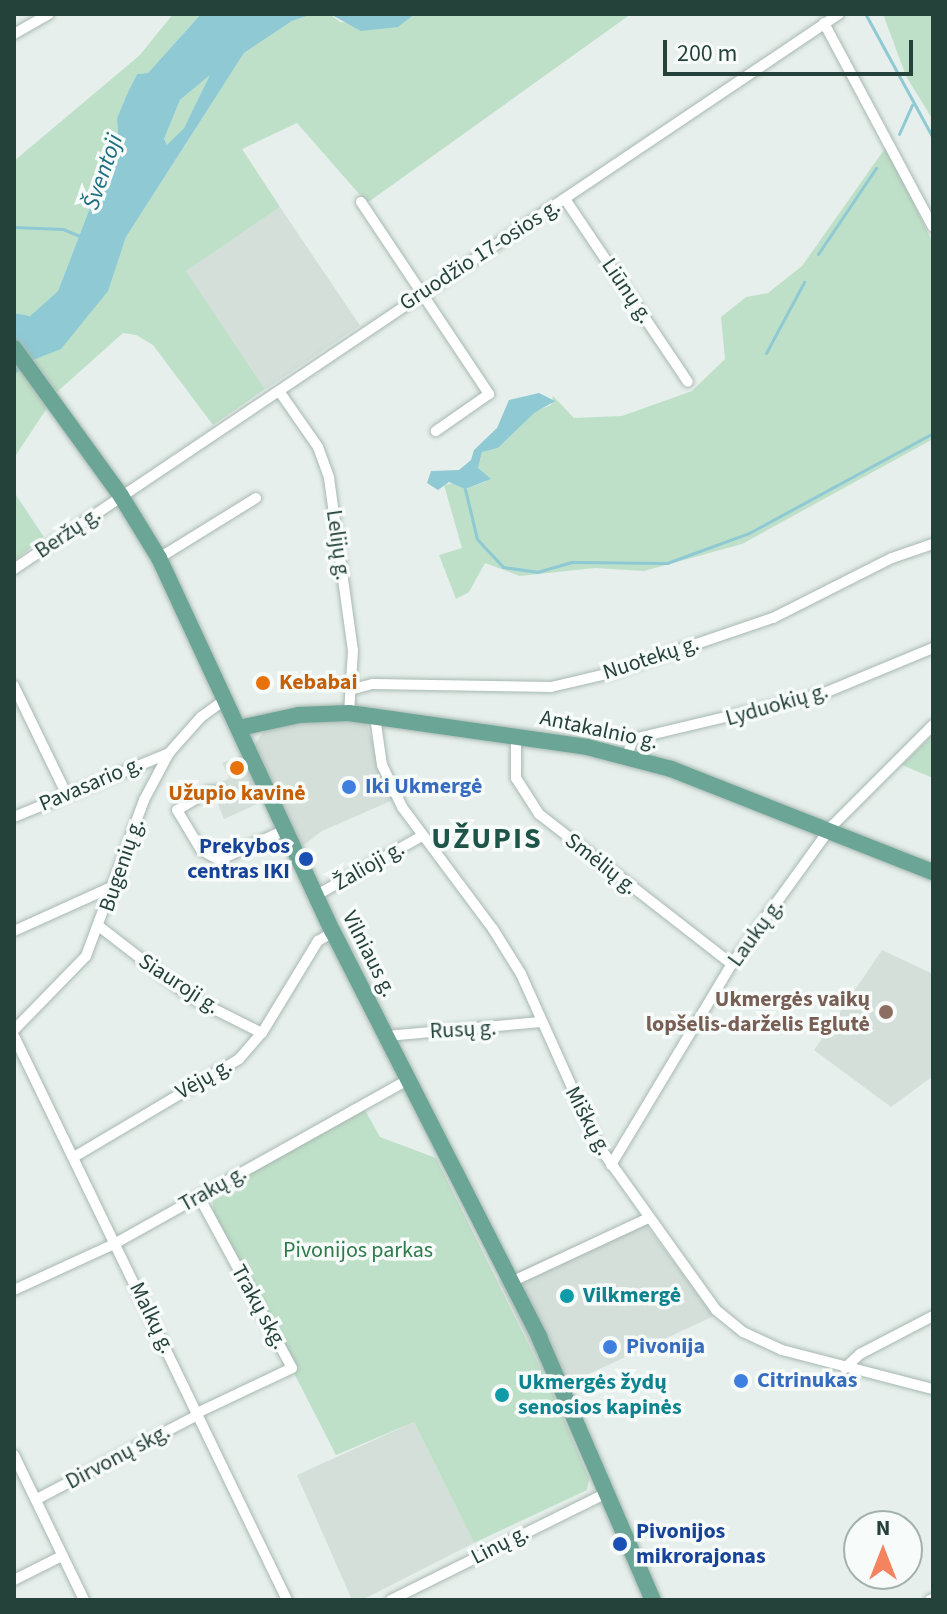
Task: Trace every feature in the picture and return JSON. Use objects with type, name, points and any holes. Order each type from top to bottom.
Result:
[{"type":"main road","name":"Vilniaus g.","points":[[14,348],[121,496],[159,558],[227,698],[283,831],[511,1282],[609,1492],[653,1600]]},
{"type":"main road","name":"Antakalnio g.","points":[[239,728],[299,715],[349,713],[516,736],[627,756],[933,872]]},
{"type":"street","points":[[14,34],[49,14]]},
{"type":"street","name":"Gruodžio 17-osios g.","points":[[121,496],[839,14]]},
{"type":"street","points":[[824,23],[933,227]]},
{"type":"street","name":"Liūnų g.","points":[[565,199],[688,382]]},
{"type":"street","points":[[361,202],[489,394],[436,431]]},
{"type":"street","name":"Lelijų g.","points":[[279,391],[318,447],[329,478],[353,650],[349,713]]},
{"type":"street","name":"Beržų g.","points":[[14,569],[121,496]]},
{"type":"street","points":[[159,558],[256,498]]},
{"type":"street","name":"Nuotekų g.","points":[[350,690],[373,684],[551,687],[611,673],[773,618],[892,558],[933,544]]},
{"type":"street","name":"Lyduokių g.","points":[[627,756],[633,739],[822,694],[933,648]]},
{"type":"street","points":[[14,686],[67,795]]},
{"type":"street","name":"Bugenių g.","points":[[14,1030],[78,966],[100,927],[144,800],[169,753],[201,717],[227,698]]},
{"type":"street","name":"Miškų g.","points":[[375,717],[382,765],[422,836],[493,929],[521,974],[540,1022],[611,1165],[728,1321],[760,1342],[845,1368],[933,1389]]},
{"type":"street","name":"Laukų g.","points":[[611,1165],[732,964],[828,832],[933,725]]},
{"type":"street","name":"Smėlių g.","points":[[516,736],[516,778],[539,814],[732,964]]},
{"type":"street","name":"Pavasario g.","points":[[14,817],[169,753]]},
{"type":"street","points":[[221,791],[209,791],[177,810],[201,850],[219,860],[283,831]]},
{"type":"street","name":"Žalioji g.","points":[[315,896],[422,836]]},
{"type":"street","points":[[14,931],[116,885]]},
{"type":"street","name":"Siauroji g.","points":[[100,927],[192,998],[262,1033]]},
{"type":"street","name":"Vėjų g.","points":[[74,1157],[239,1059],[262,1033],[305,958],[333,932]]},
{"type":"street","name":"Rusų g.","points":[[387,1036],[540,1022]]},
{"type":"street","name":"Malkų g.","points":[[14,1036],[287,1600]]},
{"type":"street","name":"Trakų g.","points":[[14,1290],[116,1243],[409,1079]]},
{"type":"street","name":"Trakų skg.","points":[[198,1414],[292,1368],[199,1197]]},
{"type":"street","points":[[511,1282],[648,1218]]},
{"type":"street","points":[[845,1368],[860,1354],[933,1316]]},
{"type":"street","name":"Dirvonų skg.","points":[[37,1499],[198,1414]]},
{"type":"street","points":[[14,1455],[84,1600]]},
{"type":"street","name":"Linų g.","points":[[391,1600],[609,1492]]},
{"type":"street","points":[[14,1580],[62,1556]]},
{"type":"shaded area","points":[[280,207],[360,326],[265,389],[185,271]]},
{"type":"shaded area","points":[[316,719],[365,720],[393,800],[322,831],[300,848],[255,744],[264,731]]},
{"type":"shaded area","points":[[243,754],[264,801],[224,819],[211,787],[229,778],[222,763]]},
{"type":"shaded area","name":"Ukmergės vaikų lopšelis-darželis Eglutė","points":[[882,950],[933,974],[933,1076],[891,1107],[814,1050]]},
{"type":"shaded area","points":[[640,1217],[714,1316],[552,1391],[498,1280]]},
{"type":"shaded area","points":[[414,1422],[474,1543],[362,1600],[352,1600],[297,1475]]},
{"type":"green space","points":[[173,14],[201,14],[148,73],[137,74],[117,118],[118,135],[58,291],[30,316],[14,313],[14,161],[140,55]]},
{"type":"green space","points":[[313,14],[330,14],[340,22],[398,27],[415,14],[631,14],[367,203],[297,123],[242,149],[280,207],[186,271],[265,389],[213,425],[153,345],[136,335],[123,333],[57,392],[33,360],[61,348],[112,278],[126,237],[244,53],[292,21]]},
{"type":"green space","points":[[883,14],[933,14],[933,120],[906,76]]},
{"type":"green space","points":[[211,74],[184,128],[167,146],[164,139],[180,100]]},
{"type":"green space","points":[[886,147],[933,243],[933,439],[742,544],[644,571],[595,568],[520,576],[485,563],[469,592],[456,599],[439,555],[462,548],[444,485],[458,482],[465,489],[487,481],[478,468],[482,452],[498,448],[534,412],[551,405],[553,396],[574,418],[622,416],[692,391],[725,359],[721,317],[746,297],[768,293],[802,266]]},
{"type":"green space","points":[[21,369],[47,408],[14,458],[14,375]]},
{"type":"green space","points":[[14,492],[44,537],[14,561]]},
{"type":"green space","points":[[933,735],[933,778],[902,765]]},
{"type":"green space","name":"Pivonijos parkas","points":[[365,1110],[380,1137],[436,1158],[552,1391],[589,1479],[587,1490],[474,1543],[414,1422],[336,1455],[214,1217],[212,1194]]},
{"type":"water","points":[[201,14],[313,14],[292,21],[244,53],[126,237],[108,291],[61,349],[33,360],[14,375],[14,313],[30,316],[58,291],[118,135],[117,118],[137,74],[148,73]],"holes":[[[210,75],[184,128],[167,145],[164,139],[180,100]]]},
{"type":"water","points":[[330,14],[415,14],[398,27],[361,31]]},
{"type":"water","points":[[539,393],[555,401],[534,413],[498,448],[482,452],[478,468],[491,479],[465,489],[449,482],[438,490],[427,483],[431,471],[459,470],[471,460],[474,450],[497,428],[509,400]]},
{"type":"waterway","points":[[866,15],[933,138]]},
{"type":"waterway","points":[[899,134],[912,105]]},
{"type":"waterway","points":[[818,254],[876,168]]},
{"type":"waterway","points":[[14,227],[63,229],[82,237]]},
{"type":"waterway","points":[[766,353],[804,282]]},
{"type":"waterway","points":[[465,489],[477,539],[503,567],[537,572],[573,562],[667,563],[749,533],[933,433]]},
{"type":"place","name":"Kebabai","points":[[263,683]]},
{"type":"place","name":"Užupio kavinė","points":[[237,768]]},
{"type":"place","name":"Iki Ukmergė","points":[[349,787]]},
{"type":"place","name":"Prekybos centras IKI","points":[[306,859]]},
{"type":"place","name":"Ukmergės vaikų lopšelis-darželis Eglutė","points":[[886,1012]]},
{"type":"place","name":"Vilkmergė","points":[[567,1296]]},
{"type":"place","name":"Pivonija","points":[[610,1347]]},
{"type":"place","name":"Citrinukas","points":[[741,1381]]},
{"type":"place","name":"Ukmergės žydų senosios kapinės","points":[[502,1395]]},
{"type":"place","name":"Pivonijos mikrorajonas","points":[[620,1544]]},
{"type":"district","name":"UŽUPIS","points":[[487,839]]},
{"type":"water label","name":"Šventoji","points":[[103,172]]}]
